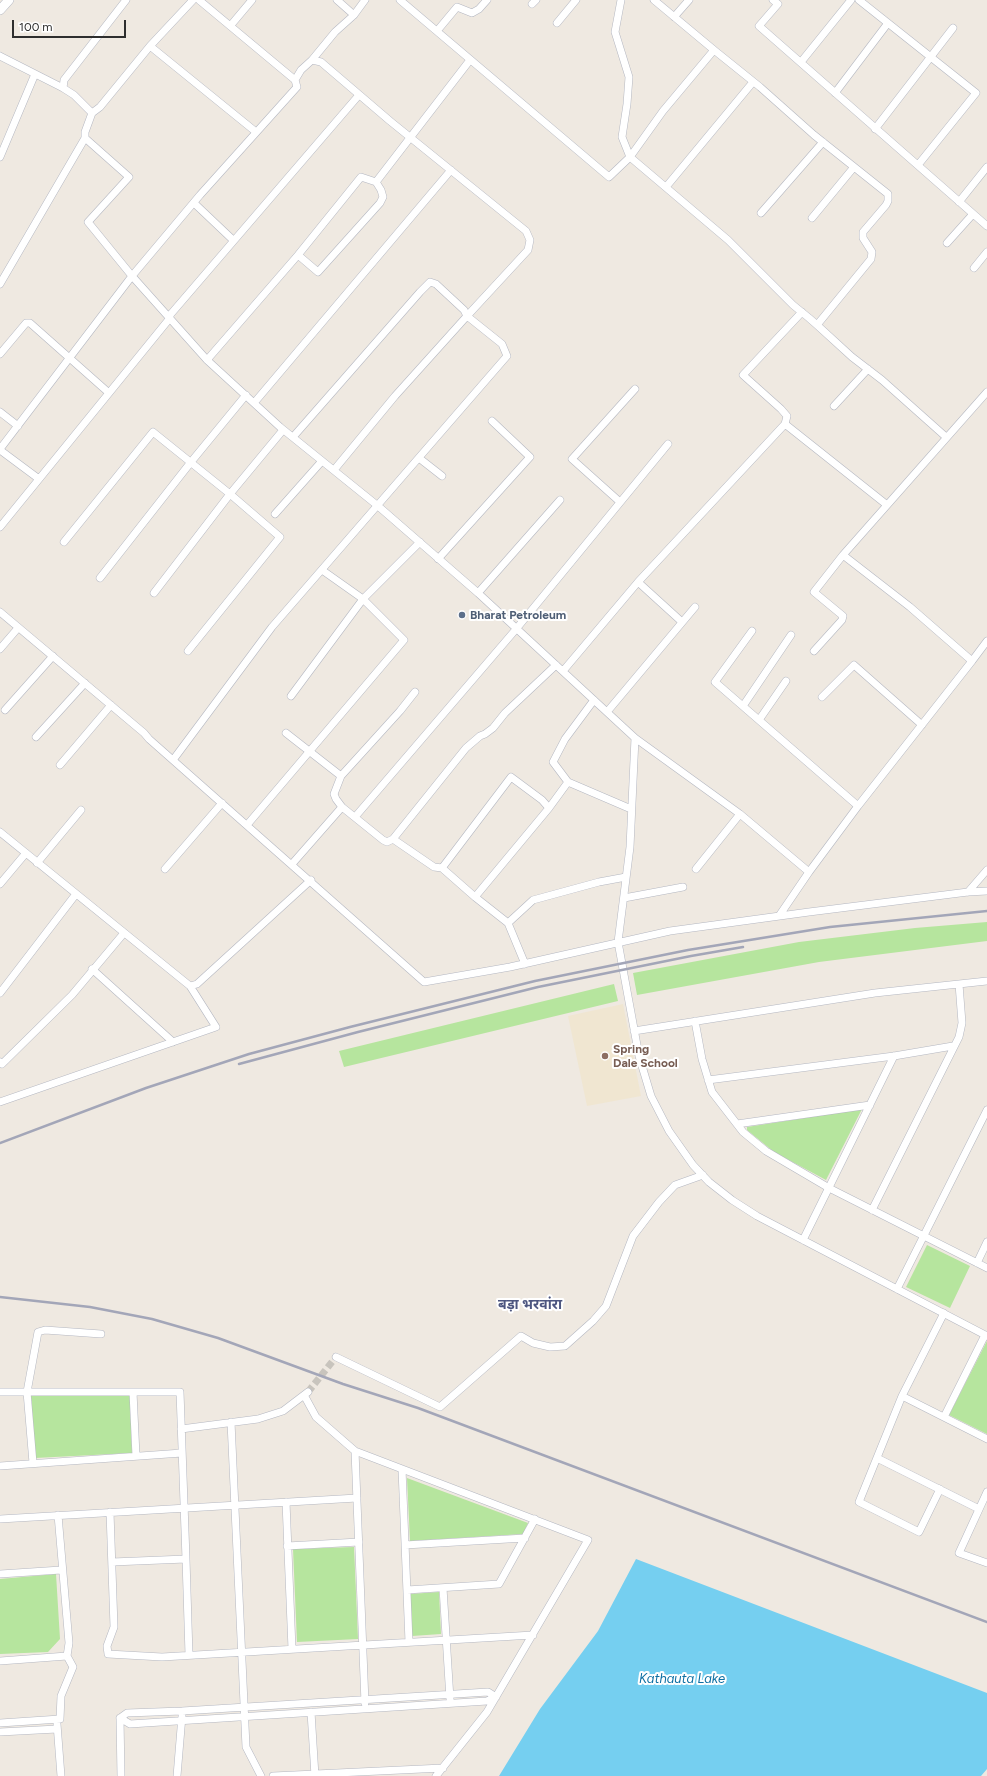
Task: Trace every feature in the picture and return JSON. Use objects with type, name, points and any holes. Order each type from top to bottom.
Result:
[{"type":"street","points":[[0,10],[9,0]]},
{"type":"street","points":[[63,88],[64,80],[126,0]]},
{"type":"street","points":[[0,284],[85,138],[85,132],[92,113],[100,107],[150,46],[194,0]]},
{"type":"street","points":[[39,479],[0,450],[132,276],[194,203],[297,87],[295,80],[231,25],[199,0]]},
{"type":"street","points":[[231,25],[252,0]]},
{"type":"street","points":[[337,0],[354,15]]},
{"type":"street","points":[[295,80],[301,70],[312,60],[335,32],[354,15],[365,0]]},
{"type":"street","points":[[400,0],[609,177],[630,157],[663,110],[714,50]]},
{"type":"street","points":[[437,31],[457,7],[472,13],[479,9],[487,0]]},
{"type":"street","points":[[557,23],[576,0]]},
{"type":"street","points":[[621,0],[615,32],[629,77],[622,137],[630,157],[728,240],[783,296],[946,437]]},
{"type":"street","points":[[654,0],[823,142],[886,192],[888,201],[863,232],[863,238],[872,252],[871,260],[817,325]]},
{"type":"street","points":[[674,16],[688,0]]},
{"type":"street","points":[[773,0],[778,4],[759,26],[987,226]]},
{"type":"street","points":[[801,62],[851,0]]},
{"type":"street","points":[[859,0],[976,93],[918,165]]},
{"type":"street","points":[[835,93],[888,23]]},
{"type":"street","points":[[875,129],[953,28]]},
{"type":"street","points":[[150,46],[256,132]]},
{"type":"street","points":[[0,56],[63,88],[92,113]]},
{"type":"street","points":[[312,60],[321,62],[411,138],[526,231],[530,240],[528,250],[466,316],[395,396],[334,470]]},
{"type":"street","points":[[376,182],[470,60]]},
{"type":"street","points":[[0,157],[35,74]]},
{"type":"street","points":[[666,187],[753,82]]},
{"type":"street","points":[[0,527],[170,318],[170,315],[359,95]]},
{"type":"street","points":[[85,138],[129,177],[88,222],[132,276],[207,360],[283,430],[378,506],[478,593],[635,738],[740,814],[809,872]]},
{"type":"street","points":[[761,213],[823,142]]},
{"type":"street","points":[[812,218],[854,167]]},
{"type":"street","points":[[960,202],[987,167]]},
{"type":"street","points":[[254,403],[451,170]]},
{"type":"street","points":[[207,360],[298,255],[361,177],[376,182],[383,197],[380,203],[318,272],[298,255]]},
{"type":"street","points":[[194,203],[233,240]]},
{"type":"street","points":[[947,243],[973,214]]},
{"type":"street","points":[[974,268],[987,252]]},
{"type":"street","points":[[173,760],[272,627],[507,356],[502,344],[466,316],[464,310],[436,284],[430,282],[293,437]]},
{"type":"street","points":[[563,671],[638,582],[785,424],[787,416],[781,409],[743,375],[802,312]]},
{"type":"street","points":[[0,354],[26,323],[30,323],[109,393]]},
{"type":"street","points":[[834,406],[868,370]]},
{"type":"street","points":[[620,502],[572,459],[635,389]]},
{"type":"street","points":[[814,651],[842,620],[843,616],[814,592],[843,555],[987,392]]},
{"type":"street","points":[[100,578],[191,462],[246,396]]},
{"type":"street","points":[[0,412],[18,426]]},
{"type":"street","points":[[438,559],[530,457],[492,421]]},
{"type":"street","points":[[785,424],[887,505]]},
{"type":"street","points":[[154,593],[230,494],[283,430]]},
{"type":"street","points":[[64,542],[153,432],[230,494],[280,537],[188,651]]},
{"type":"street","points":[[355,816],[517,628],[668,444]]},
{"type":"street","points":[[419,458],[442,476]]},
{"type":"street","points":[[275,514],[322,461]]},
{"type":"street","points":[[478,593],[560,500]]},
{"type":"street","points":[[291,696],[362,599],[420,542]]},
{"type":"street","points":[[843,555],[910,607],[972,661]]},
{"type":"street","points":[[247,825],[404,640],[362,599],[322,570]]},
{"type":"street","points":[[638,582],[682,622]]},
{"type":"street","points":[[607,712],[695,607]]},
{"type":"street","points":[[0,612],[111,705],[424,982],[525,964],[670,931],[968,892],[987,891]]},
{"type":"street","points":[[0,649],[18,628]]},
{"type":"street","points":[[752,631],[715,682],[858,806]]},
{"type":"street","points":[[743,706],[791,635]]},
{"type":"street","points":[[780,916],[809,872],[858,806],[987,641]]},
{"type":"street","points":[[6,710],[53,656]]},
{"type":"street","points":[[415,692],[400,711],[341,776],[334,794],[342,806],[387,842],[393,839],[466,748],[480,736],[493,728],[505,713],[556,665]]},
{"type":"street","points":[[822,697],[854,665],[922,725]]},
{"type":"street","points":[[759,720],[786,681]]},
{"type":"street","points":[[36,737],[85,684]]},
{"type":"street","points":[[594,700],[565,739],[553,762],[568,782],[631,809]]},
{"type":"street","points":[[60,765],[111,705]]},
{"type":"street","points":[[286,733],[341,776]]},
{"type":"street","points":[[635,738],[630,847],[618,942],[639,1056],[651,1096],[669,1131],[694,1165],[703,1175],[738,1204],[757,1216],[986,1336],[944,1417]]},
{"type":"street","points":[[442,868],[511,778],[542,800],[549,808]]},
{"type":"street","points":[[476,897],[549,808],[568,782]]},
{"type":"street","points":[[165,869],[222,803]]},
{"type":"street","points":[[292,864],[342,806]]},
{"type":"street","points":[[38,863],[81,810]]},
{"type":"street","points":[[696,869],[740,814]]},
{"type":"street","points":[[0,832],[190,986],[216,1027],[0,1102]]},
{"type":"street","points":[[393,839],[434,867],[442,868],[508,923],[525,964]]},
{"type":"street","points":[[0,884],[26,853]]},
{"type":"street","points":[[968,892],[987,870]]},
{"type":"street","points":[[508,923],[533,900],[599,882],[626,877]]},
{"type":"street","points":[[190,986],[197,984],[310,880]]},
{"type":"street","points":[[624,898],[683,887]]},
{"type":"street","points":[[0,993],[76,894]]},
{"type":"street","points":[[0,1062],[2,1064],[72,995],[92,969],[124,933]]},
{"type":"street","points":[[92,969],[173,1042]]},
{"type":"street","points":[[634,1031],[875,993],[987,981]]},
{"type":"street","points":[[872,1210],[953,1046],[959,1037],[962,1023],[959,984]]},
{"type":"street","points":[[695,1021],[702,1059],[712,1092],[743,1132],[766,1151],[829,1188],[923,1237],[987,1268]]},
{"type":"street","points":[[708,1080],[894,1056],[953,1046]]},
{"type":"street","points":[[803,1240],[894,1056]]},
{"type":"street","points":[[737,1124],[870,1105]]},
{"type":"street","points":[[897,1289],[987,1110]]},
{"type":"street","points":[[336,1357],[440,1407],[521,1336],[533,1343],[550,1347],[565,1346],[593,1321],[606,1306],[633,1236],[659,1202],[676,1185],[703,1175]]},
{"type":"street","points":[[976,1263],[987,1242]]},
{"type":"street","points":[[940,1489],[919,1532],[859,1502],[902,1396],[944,1313]]},
{"type":"street","points":[[33,1463],[27,1392],[38,1332],[45,1330],[101,1334]]},
{"type":"street","points":[[0,1392],[180,1392],[189,1655]]},
{"type":"street","points":[[133,1392],[136,1456]]},
{"type":"street","points":[[181,1429],[258,1419],[283,1411],[306,1393],[316,1418],[355,1451],[588,1540],[488,1712],[436,1776]]},
{"type":"street","points":[[902,1396],[987,1439]]},
{"type":"street","points":[[231,1422],[246,1747],[261,1776]]},
{"type":"street","points":[[355,1451],[365,1708]]},
{"type":"street","points":[[0,1466],[182,1453]]},
{"type":"street","points":[[877,1458],[979,1509]]},
{"type":"street","points":[[402,1469],[409,1642]]},
{"type":"street","points":[[987,1492],[959,1553],[987,1563]]},
{"type":"street","points":[[0,1519],[357,1498]]},
{"type":"street","points":[[286,1502],[292,1649]]},
{"type":"street","points":[[110,1512],[114,1627],[107,1646],[108,1654],[162,1657],[242,1651],[533,1635]]},
{"type":"street","points":[[58,1515],[68,1644],[67,1656],[73,1667],[61,1696],[58,1719],[57,1729],[61,1776]]},
{"type":"street","points":[[407,1590],[499,1584],[535,1519]]},
{"type":"street","points":[[405,1545],[525,1538]]},
{"type":"street","points":[[287,1546],[359,1542]]},
{"type":"street","points":[[112,1562],[186,1559]]},
{"type":"street","points":[[0,1574],[62,1570]]},
{"type":"street","points":[[443,1588],[450,1703]]},
{"type":"street","points":[[0,1661],[67,1656]]},
{"type":"street","points":[[120,1718],[128,1713],[244,1708],[488,1692],[496,1697]]},
{"type":"street","points":[[120,1718],[130,1724],[487,1701],[496,1697]]},
{"type":"street","points":[[177,1776],[182,1711]]},
{"type":"street","points":[[311,1712],[315,1775]]},
{"type":"street","points":[[120,1718],[121,1776]]},
{"type":"street","points":[[0,1723],[58,1719]]},
{"type":"street","points":[[0,1732],[57,1729]]},
{"type":"street","points":[[273,1776],[443,1768]]},
{"type":"shaded area","name":"Spring Dale School","points":[[623,1004],[641,1096],[587,1106],[568,1016]]},
{"type":"green space","points":[[987,922],[987,941],[819,962],[637,995],[633,973],[799,942],[915,928]]},
{"type":"green space","points":[[614,984],[618,1001],[344,1067],[339,1051]]},
{"type":"green space","points":[[862,1109],[826,1180],[774,1152],[747,1130],[747,1127]]},
{"type":"green space","points":[[927,1245],[970,1266],[950,1308],[906,1287]]},
{"type":"green space","points":[[987,1341],[987,1434],[949,1415]]},
{"type":"green space","points":[[31,1396],[130,1396],[132,1453],[35,1458]]},
{"type":"green space","points":[[407,1478],[528,1523],[523,1534],[410,1541]]},
{"type":"green space","points":[[354,1547],[358,1639],[297,1642],[293,1549]]},
{"type":"green space","points":[[56,1574],[60,1639],[48,1652],[0,1654],[0,1579]]},
{"type":"green space","points":[[439,1592],[441,1634],[412,1636],[410,1594]]},
{"type":"water","name":"Kathauta Lake","points":[[636,1559],[987,1693],[987,1769],[981,1776],[499,1776],[540,1709],[598,1631]]},
{"type":"tunnel","points":[[308,1392],[336,1357]]},
{"type":"railway","points":[[0,1143],[146,1088],[249,1054],[535,981],[688,950],[830,927],[987,911]]},
{"type":"railway","points":[[239,1064],[358,1032],[538,987],[743,947]]},
{"type":"railway","points":[[0,1297],[90,1307],[152,1319],[218,1338],[343,1384],[418,1408],[987,1622]]},
{"type":"place","name":"Bharat Petroleum","points":[[462,615]]},
{"type":"place","name":"Spring Dale School","points":[[605,1056]]},
{"type":"district","name":"बड़ा भरवांरा","points":[[530,1305]]}]
